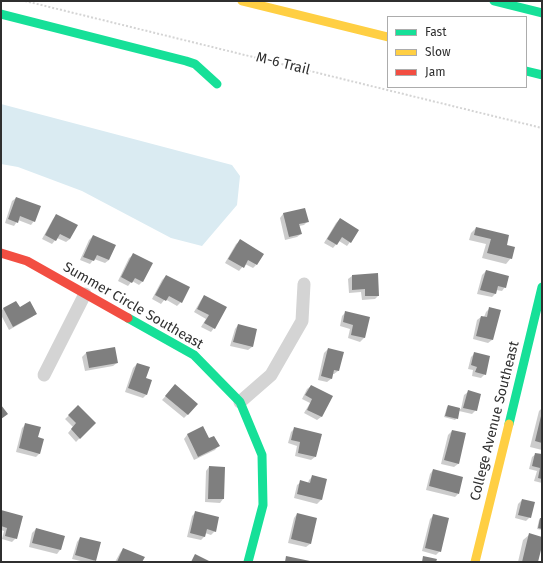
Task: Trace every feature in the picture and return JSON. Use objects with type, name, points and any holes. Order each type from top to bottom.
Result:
[{"type":"main road","points":[[242,1],[387,37]]},
{"type":"main road","points":[[494,1],[542,13]]},
{"type":"main road","points":[[1,14],[186,61],[195,64],[217,84]]},
{"type":"main road","points":[[527,71],[542,75]]},
{"type":"main road","name":"Summer Circle Southeast","points":[[1,253],[27,261],[194,355],[240,402],[262,454],[263,505],[248,562]]},
{"type":"main road","name":"College Avenue Southeast","points":[[475,562],[542,287]]},
{"type":"street","points":[[240,402],[271,375],[302,321],[304,284]]},
{"type":"street","points":[[44,376],[85,294]]},
{"type":"path","name":"M-6 Trail","points":[[24,1],[542,128]]},
{"type":"shaded area","points":[[1,104],[232,165],[240,176],[237,205],[202,246],[171,238],[82,191],[18,167],[1,164]]},
{"type":"building","points":[[16,197],[41,206],[35,222],[20,216],[18,223],[8,219]]},
{"type":"building","points":[[305,208],[309,222],[299,224],[302,234],[289,237],[283,213]]},
{"type":"building","points":[[56,214],[78,225],[70,239],[60,234],[56,241],[45,235]]},
{"type":"building","points":[[340,218],[359,230],[351,243],[342,237],[337,245],[327,239]]},
{"type":"building","points":[[476,227],[509,235],[507,245],[515,247],[512,259],[487,253],[491,239],[474,235]]},
{"type":"building","points":[[93,235],[116,245],[109,260],[97,255],[94,261],[83,257]]},
{"type":"building","points":[[240,239],[264,254],[257,265],[248,260],[244,268],[228,259]]},
{"type":"building","points":[[133,253],[153,263],[143,282],[135,278],[132,283],[121,277]]},
{"type":"building","points":[[486,270],[509,276],[506,288],[498,286],[496,294],[480,290]]},
{"type":"building","points":[[378,273],[379,296],[365,296],[365,289],[352,290],[352,275]]},
{"type":"building","points":[[166,275],[190,287],[182,303],[169,296],[166,301],[155,295]]},
{"type":"building","points":[[204,295],[227,307],[215,329],[204,323],[209,315],[197,309]]},
{"type":"building","points":[[16,301],[20,307],[30,301],[37,314],[13,327],[3,308]]},
{"type":"building","points":[[489,307],[501,310],[493,340],[476,336],[481,316],[487,317]]},
{"type":"building","points":[[345,311],[370,317],[365,338],[351,335],[353,325],[343,322]]},
{"type":"building","points":[[238,324],[257,329],[253,347],[233,342]]},
{"type":"building","points":[[115,347],[118,363],[89,368],[86,352]]},
{"type":"building","points":[[328,348],[344,352],[339,371],[334,370],[332,379],[321,376]]},
{"type":"building","points":[[474,352],[490,356],[486,375],[475,372],[477,367],[471,365]]},
{"type":"building","points":[[137,363],[150,367],[146,378],[152,380],[147,395],[128,388]]},
{"type":"building","points":[[175,384],[198,404],[188,415],[165,396]]},
{"type":"building","points":[[311,385],[333,396],[322,417],[307,410],[312,399],[305,395]]},
{"type":"building","points":[[468,390],[481,394],[477,411],[463,408]]},
{"type":"building","points":[[1,405],[8,414],[1,419]]},
{"type":"building","points":[[78,405],[96,423],[80,439],[71,429],[76,423],[68,415]]},
{"type":"building","points":[[448,405],[460,408],[458,419],[445,416]]},
{"type":"building","points":[[542,416],[542,443],[535,441]]},
{"type":"building","points":[[25,423],[41,427],[38,437],[44,439],[40,454],[19,448]]},
{"type":"building","points":[[203,426],[209,438],[214,436],[220,446],[198,457],[187,434]]},
{"type":"building","points":[[294,427],[322,434],[316,457],[298,453],[300,442],[291,440]]},
{"type":"building","points":[[452,430],[466,433],[459,464],[444,460]]},
{"type":"building","points":[[535,453],[542,454],[542,479],[538,478],[540,468],[532,466]]},
{"type":"building","points":[[209,466],[225,467],[224,499],[208,499]]},
{"type":"building","points":[[433,469],[463,477],[459,494],[429,486]]},
{"type":"building","points":[[312,475],[327,479],[322,500],[297,494],[300,480],[310,483]]},
{"type":"building","points":[[522,499],[535,502],[531,518],[518,515]]},
{"type":"building","points":[[1,510],[23,516],[17,539],[5,536],[7,528],[1,526]]},
{"type":"building","points":[[195,511],[219,517],[216,532],[207,529],[205,537],[190,533]]},
{"type":"building","points":[[297,513],[317,518],[311,544],[291,539]]},
{"type":"building","points":[[433,514],[449,518],[441,552],[425,548]]},
{"type":"building","points":[[540,518],[542,518],[542,529],[538,528]]},
{"type":"building","points":[[36,528],[65,536],[61,550],[32,543]]},
{"type":"building","points":[[529,533],[542,537],[542,546],[538,562],[522,562]]},
{"type":"building","points":[[80,537],[101,542],[96,561],[75,555]]},
{"type":"building","points":[[123,548],[145,557],[142,562],[117,562]]},
{"type":"building","points":[[195,554],[211,562],[191,562]]},
{"type":"building","points":[[286,556],[310,561],[310,562],[285,562]]},
{"type":"building","points":[[423,556],[437,559],[436,562],[422,562]]},
{"type":"traffic: fast","points":[[494,1],[542,13]]},
{"type":"traffic: fast","points":[[1,14],[186,61],[195,64],[217,84]]},
{"type":"traffic: fast","points":[[527,71],[542,75]]},
{"type":"traffic: fast","points":[[509,424],[542,287]]},
{"type":"traffic: fast","points":[[128,318],[194,355],[240,402],[262,455],[263,505],[248,562]]},
{"type":"traffic: slow","points":[[242,1],[387,37]]},
{"type":"traffic: slow","points":[[475,562],[509,424]]},
{"type":"traffic: jam","points":[[1,253],[27,261],[128,318]]}]
